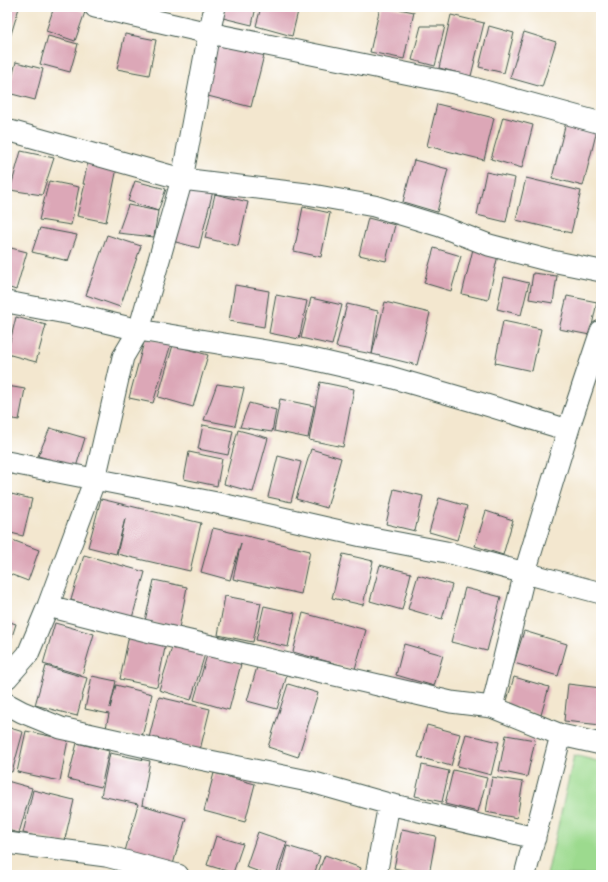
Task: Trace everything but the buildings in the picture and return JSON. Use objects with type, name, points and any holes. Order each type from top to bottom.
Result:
[{"type":"street","points":[[96,7],[209,33],[459,84],[523,103],[601,123]]},
{"type":"street","points":[[7,678],[28,654],[48,606],[95,479],[123,357],[139,330],[182,179],[215,7]]},
{"type":"street","points":[[7,130],[182,179],[307,194],[374,206],[440,226],[489,245],[547,260],[601,271]]},
{"type":"street","points":[[7,302],[71,314],[139,330],[303,357],[383,376],[568,430]]},
{"type":"street","points":[[492,707],[525,572],[568,430],[601,331]]},
{"type":"street","points":[[7,462],[217,503],[362,536],[446,552],[601,592]]},
{"type":"street","points":[[48,606],[151,632],[443,700],[492,707],[561,735],[601,744]]},
{"type":"street","points":[[7,704],[22,712],[61,728],[308,781],[389,804],[535,838]]},
{"type":"street","points":[[526,875],[561,735]]},
{"type":"street","points":[[376,875],[389,804]]},
{"type":"street","points":[[7,843],[106,856],[178,875]]},
{"type":"green space","points":[[574,755],[601,762],[601,875],[547,875]]}]
